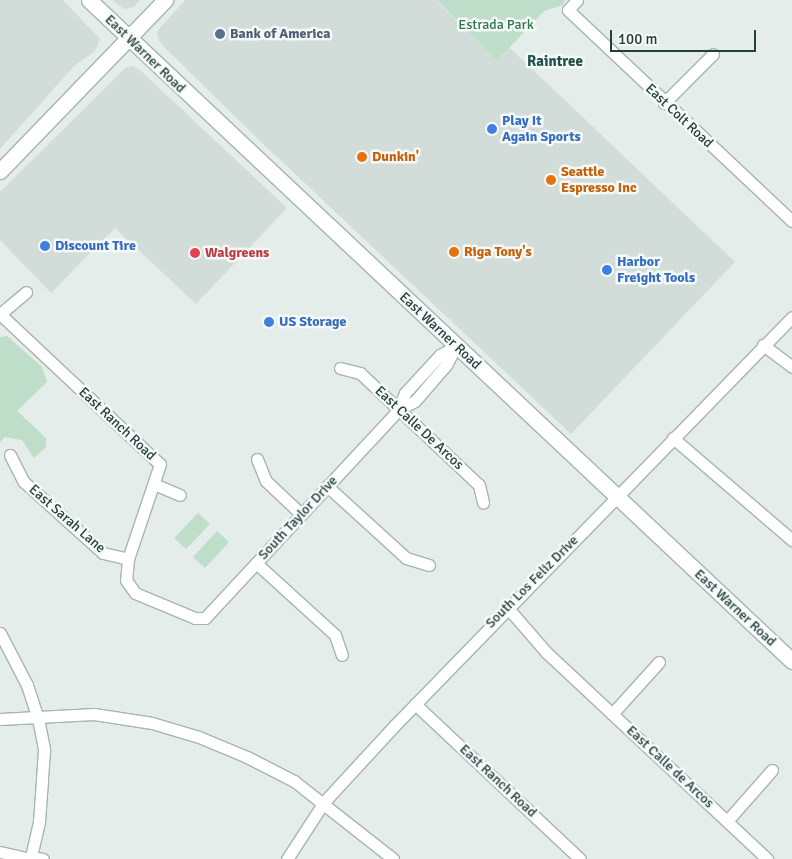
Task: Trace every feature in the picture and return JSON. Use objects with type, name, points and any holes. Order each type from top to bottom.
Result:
[{"type":"main road","name":"East Warner Road","points":[[89,0],[792,662]]},
{"type":"main road","points":[[0,171],[165,0]]},
{"type":"street","name":"East Colt Road","points":[[577,0],[568,10],[664,103],[792,222]]},
{"type":"street","points":[[664,103],[713,54]]},
{"type":"street","points":[[0,314],[26,292]]},
{"type":"street","name":"East Ranch Road","points":[[0,314],[160,464],[128,559]]},
{"type":"street","name":"South Los Feliz Drive","points":[[287,859],[324,802],[415,704],[507,607],[792,317]]},
{"type":"street","name":"South Taylor Drive","points":[[128,559],[126,580],[135,593],[195,618],[205,618],[398,410],[414,401],[446,366],[456,346]]},
{"type":"street","points":[[763,346],[792,367]]},
{"type":"street","name":"East Calle De Arcos","points":[[340,368],[360,373],[479,485],[483,503]]},
{"type":"street","points":[[674,438],[792,540]]},
{"type":"street","name":"East Sarah Lane","points":[[10,455],[24,482],[103,553],[128,559]]},
{"type":"street","points":[[257,459],[266,481],[301,514]]},
{"type":"street","points":[[154,484],[180,495]]},
{"type":"street","points":[[327,486],[406,558],[429,565]]},
{"type":"street","points":[[256,564],[335,635],[342,655]]},
{"type":"street","name":"East Calle de Arcos","points":[[507,607],[546,652],[768,859]]},
{"type":"street","points":[[0,633],[21,670],[38,718],[44,750],[39,822],[31,858]]},
{"type":"street","points":[[612,714],[659,662]]},
{"type":"street","name":"East Ranch Road","points":[[415,704],[580,859]]},
{"type":"street","points":[[0,720],[94,714],[152,722],[247,756],[294,781],[324,802],[393,859]]},
{"type":"street","points":[[727,821],[772,770]]},
{"type":"street","points":[[0,852],[43,859]]},
{"type":"shaded area","points":[[0,0],[63,0],[100,39],[95,51],[74,66],[0,149]]},
{"type":"shaded area","points":[[112,0],[140,0],[134,7],[124,9]]},
{"type":"shaded area","points":[[185,0],[436,0],[497,61],[510,48],[735,262],[571,434],[258,139],[163,46],[157,36],[158,30]]},
{"type":"shaded area","points":[[132,66],[140,70],[287,208],[196,304],[115,228],[51,293],[0,240],[0,192],[125,68]]},
{"type":"green space","name":"Estrada Park","points":[[437,0],[565,0],[563,5],[544,11],[497,61]]},
{"type":"green space","points":[[7,336],[42,367],[47,382],[17,411],[46,438],[46,447],[34,458],[22,440],[5,437],[0,442],[0,337]]},
{"type":"green space","points":[[198,513],[210,524],[186,549],[174,538]]},
{"type":"green space","points":[[217,531],[229,542],[205,568],[193,557]]},
{"type":"place","name":"Bank of America","points":[[220,34]]},
{"type":"place","name":"Play It Again Sports","points":[[492,129]]},
{"type":"place","name":"Dunkin'","points":[[362,157]]},
{"type":"place","name":"Seattle Espresso Inc","points":[[551,180]]},
{"type":"place","name":"Discount Tire","points":[[45,246]]},
{"type":"place","name":"Riga Tony's","points":[[454,252]]},
{"type":"place","name":"Walgreens","points":[[195,253]]},
{"type":"place","name":"Harbor Freight Tools","points":[[607,270]]},
{"type":"place","name":"US Storage","points":[[269,322]]},
{"type":"district","name":"Raintree","points":[[555,62]]}]
